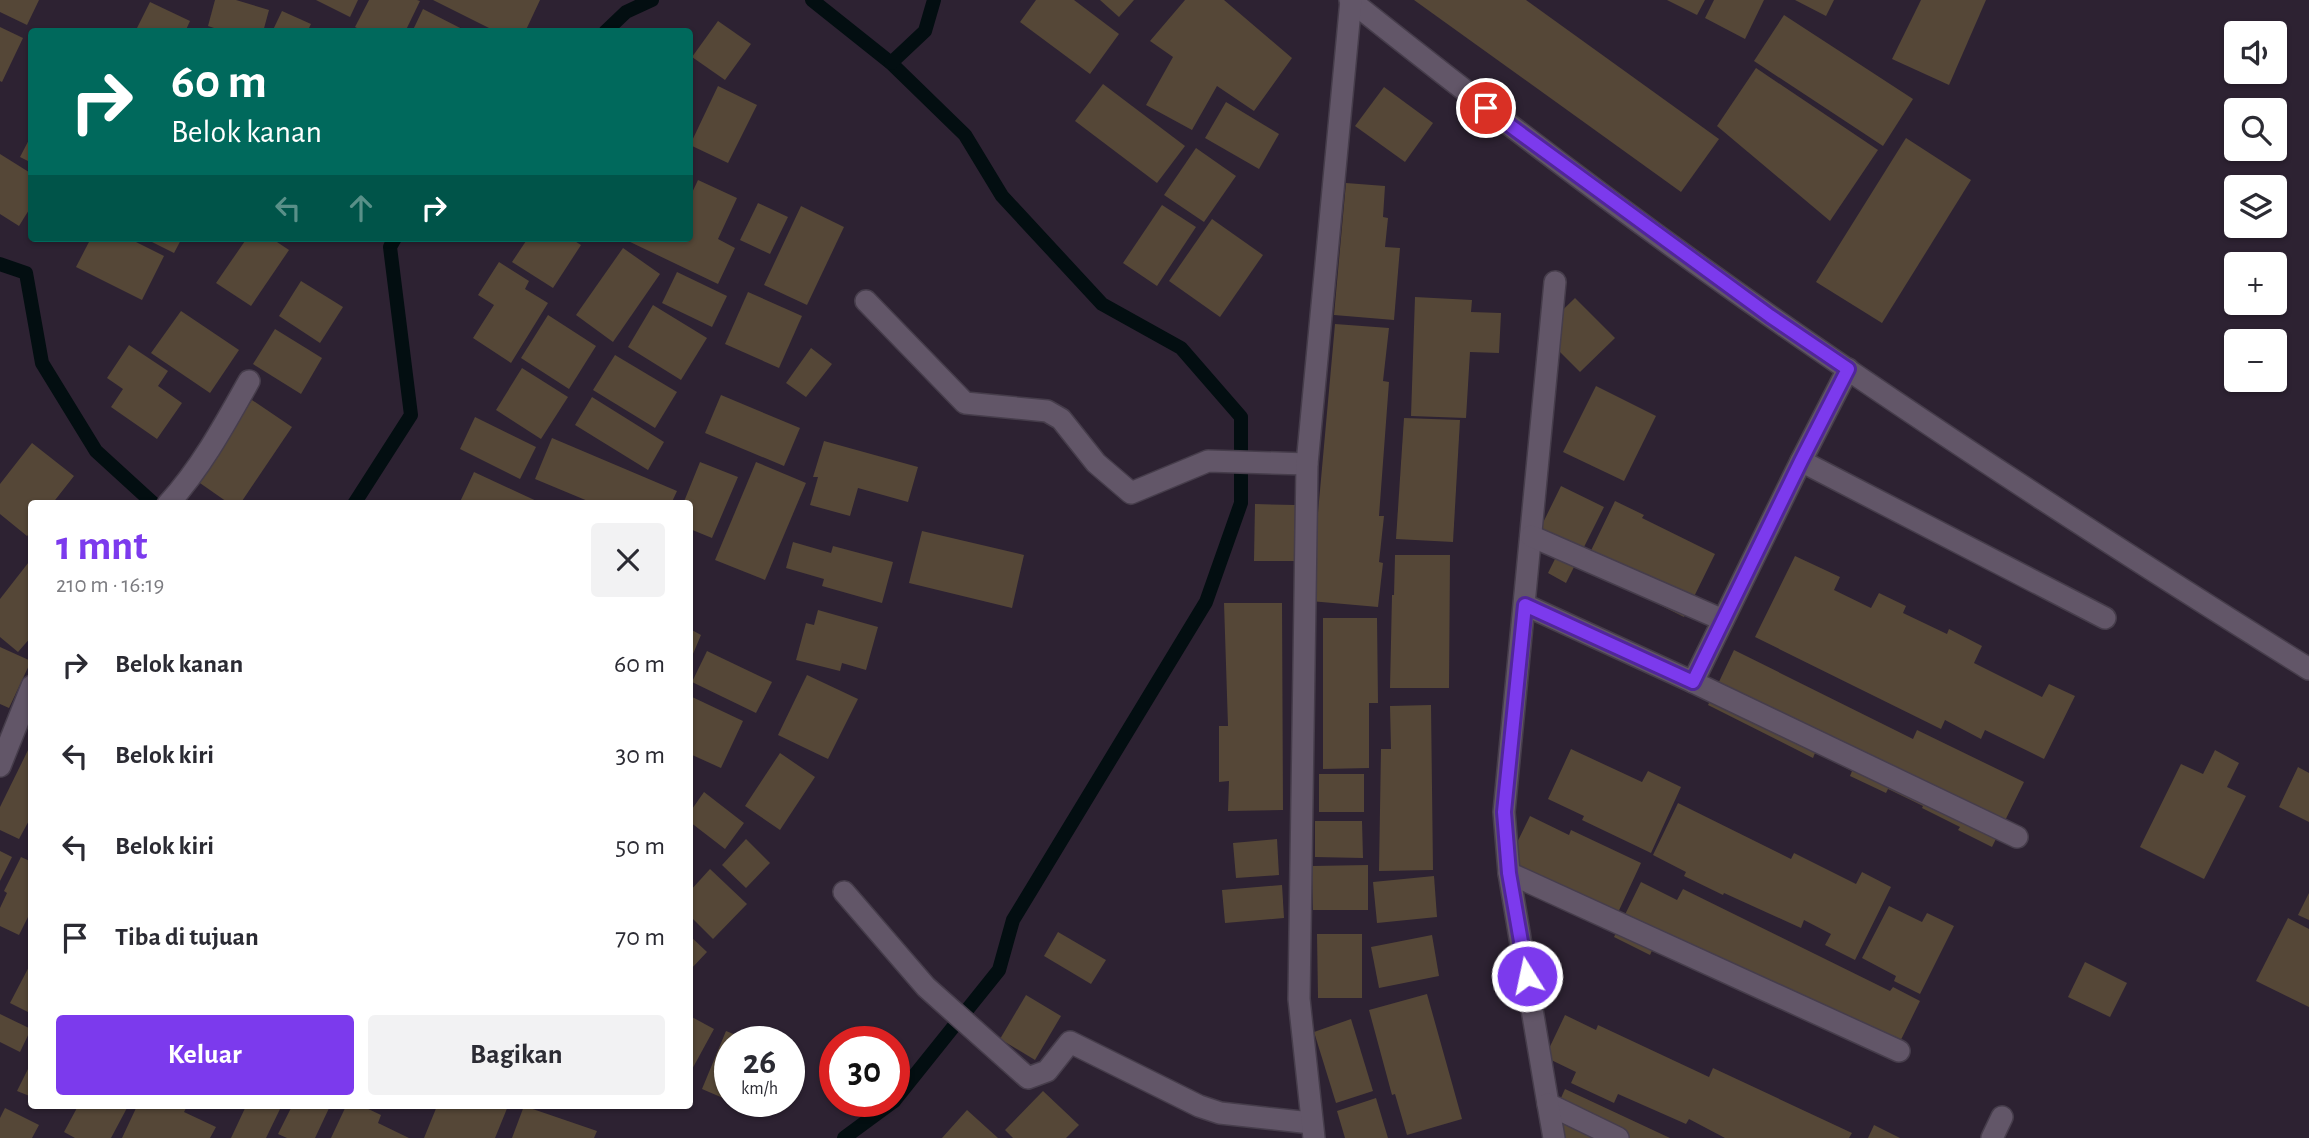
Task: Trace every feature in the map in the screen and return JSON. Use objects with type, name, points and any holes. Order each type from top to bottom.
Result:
[{"type":"street","points":[[1351,0],[1506,123],[1770,316],[2149,569],[2309,668]]},
{"type":"street","points":[[844,892],[926,988],[1028,1079],[1047,1071],[1070,1042],[1199,1106],[1220,1113],[1313,1130],[1299,999],[1307,464],[1351,0]]},
{"type":"street","points":[[1554,1138],[1509,873],[1504,812],[1555,282]]},
{"type":"street","points":[[866,301],[965,403],[1046,411],[1061,419],[1097,463],[1131,493],[1208,461],[1307,464]]},
{"type":"street","points":[[1693,682],[1848,369]]},
{"type":"street","points":[[174,497],[221,432],[249,381]]},
{"type":"street","points":[[1801,461],[2105,618]]},
{"type":"street","points":[[1531,536],[1723,620]]},
{"type":"street","points":[[1525,605],[2017,837]]},
{"type":"street","points":[[0,766],[28,696]]},
{"type":"street","points":[[1509,873],[1899,1051]]},
{"type":"street","points":[[1548,1104],[1618,1138]]},
{"type":"street","points":[[1992,1138],[2002,1117]]},
{"type":"building","points":[[0,0],[39,0],[27,25],[0,12]]},
{"type":"building","points":[[215,0],[236,0],[269,10],[264,28],[208,26]]},
{"type":"building","points":[[316,0],[358,0],[350,17]]},
{"type":"building","points":[[369,0],[420,1],[407,28],[355,27]]},
{"type":"building","points":[[433,0],[540,0],[527,28],[489,28]]},
{"type":"building","points":[[1036,0],[1074,0],[1119,34],[1090,74],[1020,22]]},
{"type":"building","points":[[1100,0],[1134,0],[1119,17]]},
{"type":"building","points":[[1185,0],[1224,0],[1292,58],[1254,111],[1217,86],[1192,130],[1146,105],[1173,57],[1150,41]]},
{"type":"building","points":[[1414,0],[1526,0],[1719,139],[1681,192]]},
{"type":"building","points":[[1667,0],[1705,0],[1697,15]]},
{"type":"building","points":[[1714,0],[1764,0],[1745,39],[1705,18]]},
{"type":"building","points":[[1795,0],[1834,0],[1826,16]]},
{"type":"building","points":[[1921,0],[1986,0],[1949,85],[1892,59]]},
{"type":"building","points":[[150,2],[190,21],[187,28],[137,28]]},
{"type":"building","points":[[423,9],[460,28],[414,28]]},
{"type":"building","points":[[282,11],[311,24],[309,28],[274,28]]},
{"type":"building","points":[[1784,15],[1913,99],[1883,146],[1754,61]]},
{"type":"building","points":[[718,21],[751,44],[725,80],[693,56]]},
{"type":"building","points":[[0,27],[23,38],[2,82],[0,81]]},
{"type":"building","points":[[1756,68],[1878,150],[1830,221],[1717,126]]},
{"type":"building","points":[[1103,84],[1185,146],[1157,183],[1075,121]]},
{"type":"building","points":[[718,86],[757,105],[728,163],[693,146],[693,139]]},
{"type":"building","points":[[1384,87],[1433,123],[1405,162],[1355,126]]},
{"type":"building","points":[[1226,102],[1279,134],[1259,169],[1205,138]]},
{"type":"building","points":[[1906,138],[1971,180],[1882,323],[1816,282]]},
{"type":"building","points":[[28,142],[28,161],[20,157]]},
{"type":"building","points":[[1196,148],[1236,176],[1204,222],[1164,195]]},
{"type":"building","points":[[0,154],[28,172],[28,211],[19,226],[0,214]]},
{"type":"building","points":[[698,180],[737,198],[718,239],[735,248],[718,284],[630,242],[693,242],[693,191]]},
{"type":"building","points":[[1346,183],[1385,186],[1383,217],[1388,218],[1385,247],[1400,248],[1394,320],[1334,315]]},
{"type":"building","points":[[758,203],[788,217],[770,254],[740,240]]},
{"type":"building","points":[[1162,205],[1196,227],[1157,286],[1123,263]]},
{"type":"building","points":[[801,206],[844,227],[807,305],[764,285]]},
{"type":"building","points":[[1212,219],[1263,255],[1220,317],[1169,281]]},
{"type":"building","points":[[89,242],[136,242],[164,256],[142,300],[76,267]]},
{"type":"building","points":[[152,242],[180,242],[174,253]]},
{"type":"building","points":[[244,242],[277,242],[289,250],[251,306],[216,283]]},
{"type":"building","points":[[525,242],[576,242],[581,245],[553,288],[512,262]]},
{"type":"building","points":[[623,248],[660,274],[613,342],[576,315]]},
{"type":"building","points":[[499,262],[529,281],[525,289],[548,303],[511,363],[473,338],[494,305],[478,295]]},
{"type":"building","points":[[677,272],[727,296],[712,327],[662,303]]},
{"type":"building","points":[[301,281],[343,307],[320,343],[279,316]]},
{"type":"building","points":[[748,292],[802,316],[779,368],[725,344]]},
{"type":"building","points":[[1415,297],[1472,300],[1471,312],[1501,313],[1499,353],[1470,352],[1466,418],[1411,416]]},
{"type":"building","points":[[1575,298],[1615,338],[1580,372],[1540,332]]},
{"type":"building","points":[[653,305],[707,338],[681,380],[628,347]]},
{"type":"building","points":[[181,311],[239,350],[210,393],[151,353]]},
{"type":"building","points":[[548,315],[596,346],[569,389],[521,358]]},
{"type":"building","points":[[1335,324],[1389,328],[1383,381],[1389,382],[1379,516],[1384,516],[1378,607],[1310,601]]},
{"type":"building","points":[[275,329],[322,358],[301,394],[253,364]]},
{"type":"building","points":[[129,345],[168,371],[158,386],[182,403],[157,439],[111,407],[123,389],[107,378]]},
{"type":"building","points":[[811,348],[832,364],[806,397],[786,383]]},
{"type":"building","points":[[615,355],[677,392],[655,428],[593,390]]},
{"type":"building","points":[[522,368],[568,397],[541,439],[496,410]]},
{"type":"building","points":[[1596,386],[1656,416],[1624,481],[1563,452]]},
{"type":"building","points":[[721,395],[800,428],[784,466],[705,433]]},
{"type":"building","points":[[592,397],[664,442],[648,470],[575,425]]},
{"type":"building","points":[[252,400],[292,427],[243,500],[224,500],[197,481]]},
{"type":"building","points":[[475,417],[536,447],[520,479],[460,449]]},
{"type":"building","points":[[1404,418],[1460,420],[1453,542],[1396,539]]},
{"type":"building","points":[[552,438],[677,491],[673,500],[585,500],[535,479]]},
{"type":"building","points":[[824,441],[918,467],[908,502],[858,488],[850,516],[810,505],[818,477],[813,477]]},
{"type":"building","points":[[32,443],[74,476],[55,500],[28,500],[27,536],[0,514],[0,484]]},
{"type":"building","points":[[700,462],[738,477],[712,538],[693,530],[693,500],[685,500]]},
{"type":"building","points":[[756,462],[806,483],[765,580],[715,560]]},
{"type":"building","points":[[474,472],[534,500],[461,500]]},
{"type":"building","points":[[1561,486],[1604,507],[1566,583],[1548,573],[1559,551],[1535,539]]},
{"type":"building","points":[[1615,501],[1644,515],[1642,518],[1715,554],[1684,617],[1583,567]]},
{"type":"building","points":[[1255,504],[1295,505],[1294,561],[1254,561]]},
{"type":"building","points":[[922,531],[1024,555],[1012,608],[909,583]]},
{"type":"building","points":[[793,542],[831,553],[833,546],[893,562],[882,603],[822,586],[824,579],[786,568]]},
{"type":"building","points":[[1395,555],[1450,555],[1449,688],[1390,688]]},
{"type":"building","points":[[1795,556],[1840,577],[1834,590],[1871,608],[1879,593],[1906,606],[1903,613],[1947,634],[1949,629],[1982,646],[1974,663],[2042,697],[2049,684],[2075,696],[2044,759],[1985,730],[1981,739],[1945,720],[1941,729],[1755,637]]},
{"type":"building","points":[[28,563],[28,641],[18,652],[0,637],[0,599]]},
{"type":"building","points":[[1224,603],[1282,603],[1283,810],[1228,811],[1229,781],[1219,782],[1219,726],[1228,726]]},
{"type":"building","points":[[818,610],[878,627],[866,670],[842,663],[840,671],[796,660],[806,623],[814,625]]},
{"type":"building","points":[[1323,618],[1377,618],[1378,703],[1369,703],[1369,768],[1323,769]]},
{"type":"building","points":[[693,631],[701,635],[693,654]]},
{"type":"building","points":[[0,647],[28,660],[28,667],[9,708],[0,704]]},
{"type":"building","points":[[1734,650],[1913,739],[1917,730],[2024,782],[1992,847],[1958,830],[1960,827],[1922,808],[1923,806],[1888,789],[1886,793],[1850,776],[1852,771],[1815,753],[1813,758],[1708,705]]},
{"type":"building","points":[[707,651],[772,682],[756,713],[693,682]]},
{"type":"building","points":[[807,675],[858,699],[828,759],[778,735]]},
{"type":"building","points":[[693,697],[743,721],[721,768],[693,755]]},
{"type":"building","points":[[1431,705],[1433,870],[1379,871],[1381,749],[1391,749],[1390,706]]},
{"type":"building","points":[[1571,749],[1642,782],[1648,771],[1681,787],[1651,853],[1582,820],[1584,816],[1548,799]]},
{"type":"building","points":[[28,750],[28,822],[19,839],[0,830],[0,807]]},
{"type":"building","points":[[2215,750],[2239,763],[2227,787],[2246,796],[2204,879],[2140,847],[2181,764],[2203,774]]},
{"type":"building","points":[[780,753],[815,777],[780,830],[745,806]]},
{"type":"building","points":[[2298,767],[2309,773],[2309,822],[2279,807]]},
{"type":"building","points":[[1319,774],[1364,774],[1364,812],[1319,812]]},
{"type":"building","points":[[704,792],[744,823],[725,849],[693,824],[693,808]]},
{"type":"building","points":[[1678,803],[1791,859],[1794,853],[1856,884],[1862,872],[1891,887],[1855,960],[1825,945],[1831,934],[1804,920],[1801,928],[1724,893],[1723,895],[1684,876],[1686,872],[1653,855]]},
{"type":"building","points":[[1530,816],[1569,835],[1571,830],[1641,863],[1615,919],[1508,861]]},
{"type":"building","points":[[1315,821],[1362,821],[1363,858],[1315,857]]},
{"type":"building","points":[[746,839],[770,863],[746,888],[722,865]]},
{"type":"building","points":[[1277,839],[1279,875],[1236,878],[1233,843]]},
{"type":"building","points":[[0,851],[12,857],[0,881]]},
{"type":"building","points":[[21,857],[28,860],[28,917],[19,935],[0,926],[0,908],[7,893],[4,891]]},
{"type":"building","points":[[1368,865],[1368,910],[1313,910],[1312,866]]},
{"type":"building","points":[[710,869],[747,904],[713,939],[693,919],[693,888]]},
{"type":"building","points":[[1434,876],[1437,917],[1377,923],[1373,882]]},
{"type":"building","points":[[1641,882],[1677,900],[1683,889],[1890,991],[1893,987],[1920,1001],[1893,1056],[1655,944],[1650,955],[1614,937]]},
{"type":"building","points":[[1282,885],[1284,918],[1225,923],[1222,890]]},
{"type":"building","points":[[2309,893],[2309,920],[2298,915]]},
{"type":"building","points":[[1889,906],[1922,922],[1927,913],[1954,926],[1920,994],[1894,981],[1896,976],[1862,958]]},
{"type":"building","points":[[2288,918],[2309,929],[2309,1007],[2256,981]]},
{"type":"building","points":[[1058,932],[1106,960],[1091,984],[1044,956]]},
{"type":"building","points":[[1317,934],[1362,934],[1362,998],[1318,998]]},
{"type":"building","points":[[1432,935],[1439,976],[1379,988],[1371,947]]},
{"type":"building","points":[[693,939],[707,952],[693,967]]},
{"type":"building","points":[[2085,962],[2127,983],[2110,1017],[2068,997]]},
{"type":"building","points":[[28,969],[28,1012],[10,1003]]},
{"type":"building","points":[[1427,994],[1462,1119],[1407,1135],[1395,1094],[1392,1095],[1369,1010]]},
{"type":"building","points":[[1026,995],[1061,1016],[1035,1060],[1000,1039]]},
{"type":"building","points":[[0,1014],[28,1028],[28,1035],[20,1052],[0,1042]]},
{"type":"building","points":[[1565,1015],[1596,1030],[1598,1025],[1709,1077],[1713,1068],[1852,1133],[1849,1138],[1725,1138],[1689,1119],[1686,1124],[1618,1094],[1614,1103],[1571,1083],[1576,1072],[1545,1057]]},
{"type":"building","points":[[693,1018],[714,1029],[693,1068]]},
{"type":"building","points":[[1351,1019],[1373,1091],[1336,1103],[1314,1032]]},
{"type":"building","points":[[714,1060],[714,1094],[702,1089]]},
{"type":"building","points":[[28,1069],[28,1095],[17,1091]]},
{"type":"building","points":[[1565,1089],[1670,1138],[1543,1138]]},
{"type":"building","points":[[1043,1091],[1079,1125],[1066,1138],[1013,1138],[1005,1130]]},
{"type":"building","points":[[1376,1098],[1388,1138],[1345,1138],[1337,1111]]},
{"type":"building","points":[[5,1108],[39,1125],[32,1138],[0,1138],[0,1118]]},
{"type":"building","points":[[76,1109],[126,1109],[111,1138],[75,1138],[64,1132]]},
{"type":"building","points":[[136,1109],[186,1109],[184,1112],[216,1127],[210,1138],[122,1138]]},
{"type":"building","points":[[245,1109],[280,1109],[266,1138],[231,1138]]},
{"type":"building","points":[[290,1109],[329,1109],[315,1138],[287,1138],[278,1134]]},
{"type":"building","points":[[345,1109],[368,1109],[381,1115],[378,1123],[409,1138],[331,1138]]},
{"type":"building","points":[[436,1109],[507,1109],[495,1138],[424,1138]]},
{"type":"building","points":[[523,1109],[533,1109],[597,1131],[594,1138],[512,1138]]},
{"type":"building","points":[[967,1110],[998,1138],[942,1138]]},
{"type":"building","points":[[1874,1125],[1900,1138],[1868,1138]]},
{"type":"waterway","points":[[609,28],[626,12],[652,0]]},
{"type":"waterway","points":[[812,0],[891,63],[965,135],[1002,196],[1102,304],[1181,348],[1241,417],[1241,503],[1206,602],[1013,920],[999,970],[910,1081]]},
{"type":"waterway","points":[[891,63],[925,31],[934,0]]},
{"type":"waterway","points":[[357,500],[411,415],[390,247],[393,242]]},
{"type":"waterway","points":[[0,264],[26,273],[42,363],[96,451],[150,500]]},
{"type":"waterway","points":[[844,1138],[872,1117]]},
{"type":"route","points":[[1486,108],[1770,316],[1848,369],[1693,682],[1525,605],[1504,812],[1509,873],[1527,976]]}]
